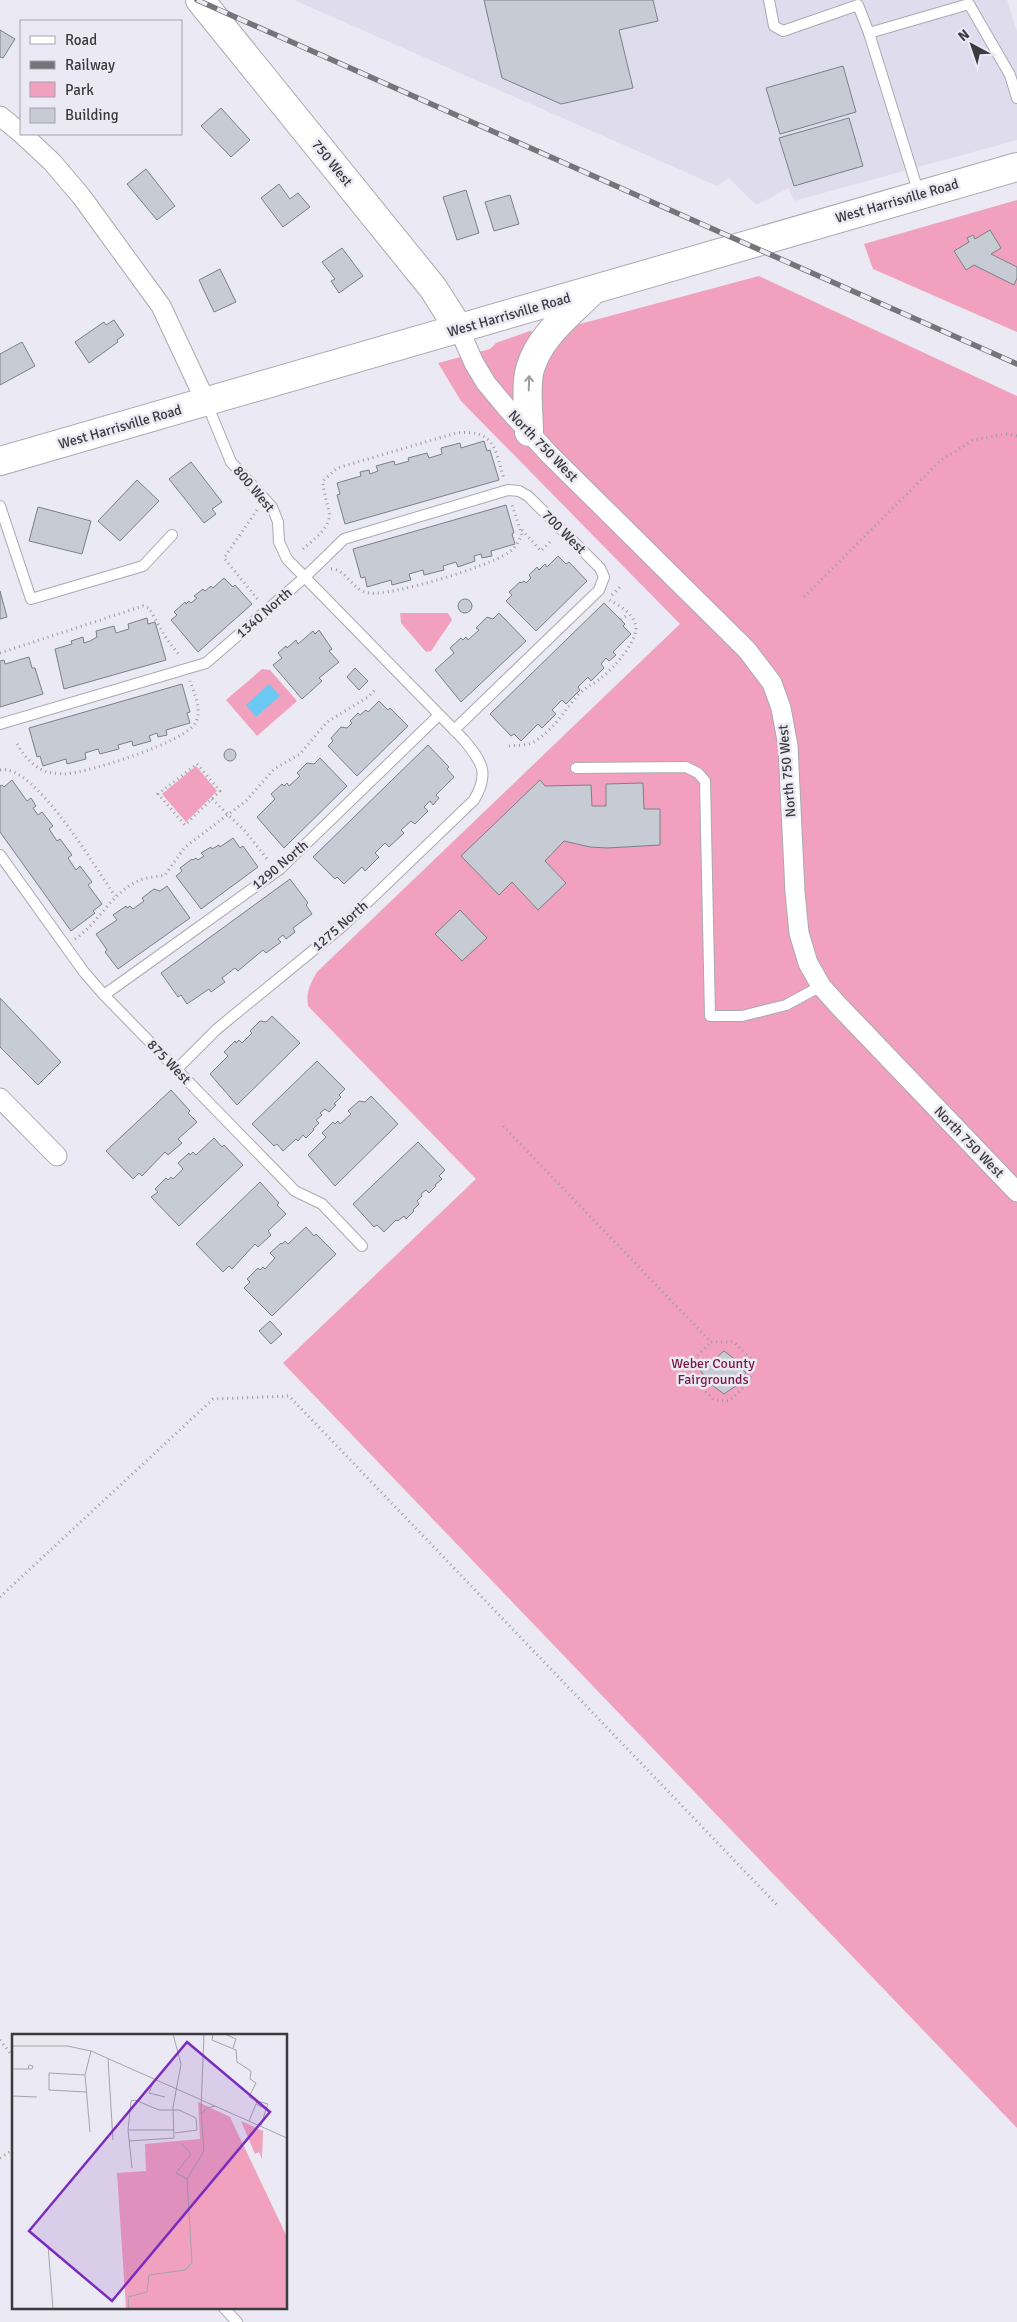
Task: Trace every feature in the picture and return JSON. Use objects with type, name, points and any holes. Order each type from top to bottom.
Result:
[{"type":"main road","name":"750 West","points":[[200,0],[433,288],[459,329]]},
{"type":"main road","name":"West Harrisville Road","points":[[0,461],[593,291],[1017,166]]},
{"type":"main road","points":[[529,432],[530,370],[538,351],[553,328],[593,291]]},
{"type":"street","name":"800 West","points":[[0,116],[20,131]]},
{"type":"street","name":"800 West","points":[[24,135],[52,162],[81,196],[161,306],[206,402]]},
{"type":"street","name":"North 750 West","points":[[459,329],[474,363],[486,383],[529,432],[747,650],[772,683],[781,708],[788,746],[795,892],[799,933],[808,963],[822,986],[1017,1192]]},
{"type":"street","points":[[0,1098],[57,1156]]},
{"type":"lane","points":[[770,0],[774,26],[783,31],[868,0]]},
{"type":"lane","points":[[869,33],[968,2],[1010,76],[1017,98]]},
{"type":"lane","points":[[858,5],[869,33],[920,194]]},
{"type":"lane","name":"800 West","points":[[206,402],[231,462],[272,507],[278,522],[279,542],[287,559],[440,715],[475,753],[483,769]]},
{"type":"lane","name":"1340 North","points":[[0,724],[206,663],[305,577],[344,539],[508,490],[519,491]]},
{"type":"lane","name":"700 West","points":[[454,730],[599,590],[604,577],[600,568],[528,496],[519,491]]},
{"type":"lane","points":[[0,506],[31,600],[143,566],[172,535]]},
{"type":"lane","name":"1290 North","points":[[104,995],[280,869],[440,715]]},
{"type":"lane","points":[[576,768],[686,767],[698,773],[705,781],[710,1016],[742,1016],[786,1005],[822,986]]},
{"type":"lane","name":"1275 North","points":[[177,1069],[217,1029],[344,925],[474,800],[482,786],[483,769]]},
{"type":"lane","name":"875 West","points":[[0,855],[84,972],[104,995],[294,1191],[322,1204],[362,1246]]},
{"type":"lane","points":[[226,2310],[237,2322]]},
{"type":"path","points":[[804,597],[940,461],[973,440],[1007,434],[1017,436]]},
{"type":"path","points":[[258,510],[224,558],[259,601]]},
{"type":"path","points":[[522,530],[541,551],[552,540]]},
{"type":"path","points":[[509,746],[529,744],[537,741],[555,724],[579,694],[611,668],[623,654],[636,628],[634,620],[606,598],[621,586]]},
{"type":"path","points":[[0,653],[143,606],[149,608],[166,638],[180,656]]},
{"type":"path","points":[[621,620],[628,614]]},
{"type":"path","points":[[17,744],[34,766],[48,772],[65,774],[84,771],[162,746],[189,732],[196,722],[198,714],[196,701],[188,676]]},
{"type":"path","points":[[72,941],[91,926],[115,896],[140,880],[165,875],[185,847],[251,795],[264,778],[274,769],[300,754],[327,722],[368,697],[376,689]]},
{"type":"path","points":[[196,764],[220,791],[212,798],[186,825],[158,794],[196,764]]},
{"type":"path","points":[[0,770],[12,772],[37,790],[88,852],[115,896]]},
{"type":"path","points":[[212,798],[245,831],[268,860]]},
{"type":"path","points":[[503,1126],[711,1342],[734,1342],[753,1361],[750,1381],[729,1401],[714,1400],[691,1378],[693,1360],[711,1342]]},
{"type":"path","points":[[0,1597],[213,1400],[289,1396],[779,1906]]},
{"type":"path","points":[[0,2040],[12,2055]]},
{"type":"path","points":[[0,2158],[12,2150]]},
{"type":"shaded area","points":[[294,0],[1007,0],[1017,31],[1017,140],[794,201],[789,188],[756,205],[729,178],[717,186]]},
{"type":"green space","points":[[1017,200],[1017,332],[873,269],[864,244]]},
{"type":"green space","name":"Weber County Fairgrounds","points":[[759,276],[1017,396],[1017,2128],[283,1363],[476,1179],[308,1006],[308,992],[317,972],[680,624],[461,401],[438,363],[490,349],[496,343],[530,331],[536,333],[535,336]]},
{"type":"green space","points":[[400,613],[448,613],[452,620],[431,651],[426,652],[401,623]]},
{"type":"green space","points":[[262,669],[270,670],[297,701],[257,736],[226,700]]},
{"type":"green space","points":[[196,766],[217,791],[186,822],[162,794]]},
{"type":"water","points":[[269,684],[280,696],[256,717],[246,705]]},
{"type":"building","points":[[484,0],[653,0],[658,21],[619,30],[633,88],[561,104],[502,78]]},
{"type":"building","points":[[0,30],[15,39],[3,58],[0,57]]},
{"type":"building","points":[[843,66],[856,112],[780,134],[766,88]]},
{"type":"building","points":[[221,108],[250,140],[231,157],[201,126]]},
{"type":"building","points":[[849,118],[863,166],[794,186],[779,138]]},
{"type":"building","points":[[146,169],[175,206],[157,220],[127,184]]},
{"type":"building","points":[[279,184],[290,199],[298,193],[310,207],[283,227],[261,198]]},
{"type":"building","points":[[466,190],[479,233],[457,240],[443,197]]},
{"type":"building","points":[[510,195],[519,224],[494,231],[485,202]]},
{"type":"building","points":[[990,230],[1001,248],[991,254],[1017,267],[1017,278],[1014,285],[974,265],[966,270],[954,251],[969,242],[967,238],[973,235],[975,239]]},
{"type":"building","points":[[342,248],[363,276],[339,293],[331,281],[335,279],[322,262]]},
{"type":"building","points":[[220,269],[236,302],[214,312],[199,280]]},
{"type":"building","points":[[114,320],[124,335],[117,340],[118,342],[89,363],[75,342],[104,322],[106,325]]},
{"type":"building","points":[[22,342],[35,366],[0,385],[0,354]]},
{"type":"building","points":[[484,441],[487,451],[490,450],[499,480],[345,524],[337,495],[340,494],[337,483],[361,476],[360,472],[369,470],[370,474],[378,471],[376,466],[394,461],[395,465],[409,461],[408,458],[427,453],[429,458],[442,454],[441,448],[460,443],[461,448]]},
{"type":"building","points":[[191,462],[222,502],[212,509],[216,514],[204,523],[169,479]]},
{"type":"building","points":[[137,480],[159,501],[120,541],[98,521]]},
{"type":"building","points":[[506,505],[515,544],[491,551],[492,556],[482,558],[481,554],[474,556],[475,561],[458,567],[456,562],[443,566],[444,570],[424,575],[423,570],[409,574],[411,580],[392,585],[391,580],[367,587],[365,577],[361,578],[353,549]]},
{"type":"building","points":[[38,507],[91,521],[82,554],[29,541]]},
{"type":"building","points":[[558,556],[566,564],[569,562],[587,581],[536,631],[506,601],[512,595],[509,592],[520,582],[524,581],[526,583],[531,578],[529,575],[537,567],[539,570],[545,564],[547,567]]},
{"type":"building","points":[[224,578],[233,587],[235,585],[252,604],[198,652],[171,620],[177,615],[174,612],[185,602],[186,604],[189,601],[191,603],[197,598],[194,596],[203,589],[205,591],[211,586],[213,588]]},
{"type":"building","points":[[0,591],[7,617],[0,619]]},
{"type":"building","points":[[462,599],[468,599],[472,606],[468,613],[462,613],[458,609],[458,603]]},
{"type":"building","points":[[604,603],[625,624],[623,626],[631,634],[613,652],[616,655],[609,661],[606,658],[601,664],[604,668],[591,681],[588,677],[578,687],[580,690],[566,704],[562,700],[552,710],[556,714],[542,728],[538,724],[521,741],[514,734],[511,736],[490,714]]},
{"type":"building","points":[[499,613],[526,641],[461,702],[435,670],[454,653],[450,648],[461,638],[463,640],[466,637],[468,640],[479,630],[476,628],[487,617],[493,619]]},
{"type":"building","points":[[147,618],[148,624],[155,622],[166,660],[64,689],[55,649],[72,644],[71,641],[83,637],[84,643],[90,641],[97,637],[96,631],[114,626],[116,633],[129,629],[128,624]]},
{"type":"building","points":[[319,630],[332,649],[329,651],[339,662],[319,678],[322,681],[302,699],[273,665],[282,658],[278,653],[286,646],[287,648],[296,640],[298,644],[313,631],[315,634]]},
{"type":"building","points":[[29,657],[32,668],[35,668],[43,694],[0,707],[0,661],[4,660],[5,664]]},
{"type":"building","points":[[355,668],[368,681],[359,690],[347,677]]},
{"type":"building","points":[[182,684],[190,712],[187,713],[190,723],[166,730],[167,735],[158,737],[157,733],[149,736],[151,741],[133,746],[132,741],[118,745],[119,749],[100,754],[98,749],[85,753],[86,759],[67,764],[66,759],[43,766],[40,756],[37,757],[29,728]]},
{"type":"building","points":[[379,701],[388,710],[390,708],[408,726],[357,776],[328,746],[333,741],[331,738],[341,727],[347,728],[352,723],[350,721],[358,713],[360,715],[366,710],[368,712]]},
{"type":"building","points":[[428,745],[449,767],[447,769],[454,777],[436,795],[439,798],[433,805],[430,801],[424,807],[428,811],[415,824],[411,821],[401,830],[404,833],[389,847],[385,843],[375,853],[379,857],[365,871],[362,867],[344,884],[337,877],[335,879],[313,857]]},
{"type":"building","points":[[228,749],[232,749],[236,755],[232,761],[228,761],[224,757],[224,753]]},
{"type":"building","points":[[320,758],[347,786],[284,848],[257,817],[275,799],[271,794],[282,784],[284,786],[287,783],[289,786],[300,776],[297,773],[307,763],[314,764]]},
{"type":"building","points":[[12,780],[27,801],[31,798],[36,806],[33,808],[38,815],[42,812],[53,826],[49,829],[57,841],[60,839],[72,855],[68,858],[76,870],[80,866],[92,882],[88,885],[102,904],[93,911],[95,913],[71,931],[0,832],[0,786],[4,787]]},
{"type":"building","points":[[540,780],[545,786],[591,785],[592,806],[606,806],[606,784],[643,783],[644,809],[660,809],[660,845],[607,848],[590,847],[564,841],[545,861],[566,883],[538,910],[512,882],[499,895],[461,856]]},
{"type":"building","points":[[233,838],[240,848],[243,846],[258,867],[201,909],[176,876],[182,871],[180,868],[192,859],[196,858],[198,860],[204,856],[201,853],[211,847],[212,849],[219,845],[220,847]]},
{"type":"building","points":[[290,879],[308,903],[306,905],[312,914],[293,928],[295,932],[286,939],[283,935],[278,939],[281,942],[266,953],[263,950],[238,971],[235,968],[222,978],[225,982],[211,992],[209,989],[187,1004],[181,995],[178,997],[161,973]]},
{"type":"building","points":[[167,886],[190,918],[118,969],[105,952],[107,950],[96,934],[117,920],[113,915],[126,906],[127,908],[130,906],[133,909],[144,901],[142,898],[154,889],[160,891]]},
{"type":"building","points":[[460,910],[487,938],[462,961],[435,934]]},
{"type":"building","points":[[0,998],[61,1062],[38,1085],[0,1047]]},
{"type":"building","points":[[272,1016],[300,1043],[237,1105],[210,1074],[228,1056],[224,1052],[235,1041],[236,1043],[239,1040],[242,1043],[260,1021],[266,1022]]},
{"type":"building","points":[[317,1061],[345,1089],[339,1095],[341,1097],[334,1104],[336,1105],[329,1112],[325,1109],[320,1113],[322,1115],[316,1120],[319,1123],[306,1138],[303,1135],[298,1141],[296,1139],[283,1151],[277,1144],[274,1146],[252,1124]]},
{"type":"building","points":[[171,1090],[190,1111],[188,1113],[197,1122],[178,1139],[182,1143],[168,1155],[165,1152],[142,1176],[139,1173],[133,1179],[106,1151]]},
{"type":"building","points":[[371,1096],[398,1124],[335,1186],[308,1155],[326,1137],[322,1133],[333,1122],[335,1124],[338,1121],[340,1124],[351,1114],[348,1111],[359,1101],[365,1102]]},
{"type":"building","points":[[214,1138],[222,1147],[224,1145],[243,1165],[179,1226],[151,1197],[158,1192],[155,1189],[166,1178],[168,1180],[171,1177],[173,1179],[183,1169],[178,1163],[189,1153],[190,1155],[193,1152],[196,1155]]},
{"type":"building","points":[[418,1142],[445,1170],[439,1176],[442,1179],[429,1193],[426,1190],[421,1194],[422,1196],[417,1201],[419,1204],[406,1219],[404,1216],[398,1221],[396,1220],[384,1232],[377,1225],[374,1227],[353,1204]]},
{"type":"building","points":[[260,1182],[279,1203],[277,1205],[286,1214],[268,1231],[271,1235],[258,1247],[255,1244],[232,1269],[229,1266],[223,1272],[196,1244]]},
{"type":"building","points":[[306,1227],[336,1254],[272,1316],[244,1288],[250,1282],[247,1279],[258,1268],[260,1270],[263,1267],[265,1269],[275,1258],[270,1253],[281,1243],[285,1241],[288,1244]]},
{"type":"building","points":[[270,1321],[282,1334],[271,1344],[259,1331]]},
{"type":"building","points":[[724,1351],[737,1361],[746,1373],[737,1385],[724,1394],[712,1385],[696,1365],[701,1360],[707,1366]]},
{"type":"railway","points":[[197,0],[1017,364]]}]
